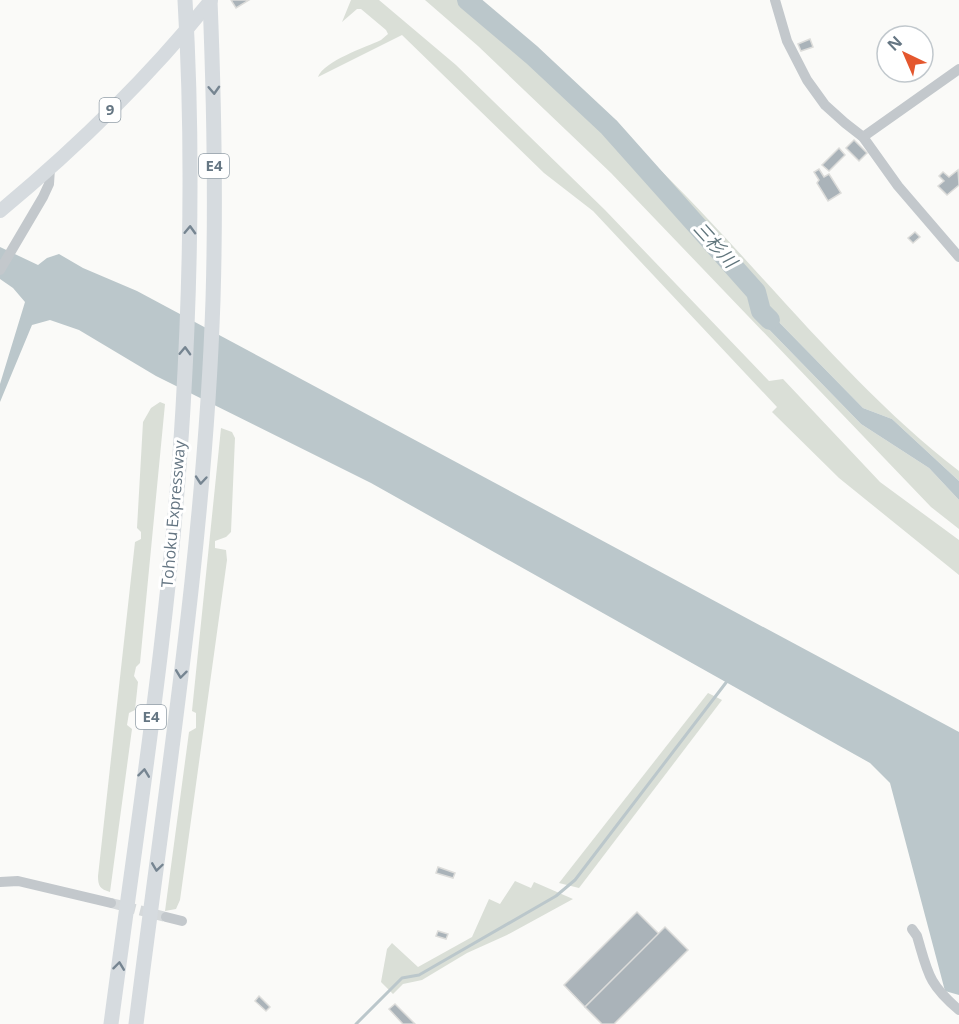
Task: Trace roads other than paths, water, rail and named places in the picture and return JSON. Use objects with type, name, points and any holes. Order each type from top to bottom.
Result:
[{"type":"highway","name":"Tohoku Expressway","points":[[111,1024],[159,657],[183,409],[190,204],[185,0]]},
{"type":"highway","name":"Tohoku Expressway","points":[[136,1024],[192,582],[206,422],[213,301],[214,110],[210,0]]},
{"type":"main road","name":"9","points":[[0,211],[50,168],[138,82],[210,0]]},
{"type":"street","points":[[775,0],[778,16],[790,49],[807,80],[825,105],[863,137],[898,186],[959,257]]},
{"type":"street","points":[[863,137],[959,69]]},
{"type":"street","points":[[0,269],[49,184],[50,168]]},
{"type":"street","points":[[0,882],[18,881],[111,903]]},
{"type":"street","points":[[166,917],[182,921]]},
{"type":"street","points":[[912,929],[917,936],[934,985],[941,995],[959,1011]]},
{"type":"waterway","name":"三杉川","points":[[467,0],[532,55],[609,127],[756,292],[761,311],[770,320]]},
{"type":"waterway","points":[[356,1024],[402,978],[419,975],[556,896],[575,880],[728,680]]},
{"type":"tunnel","points":[[111,903],[166,917]]}]
